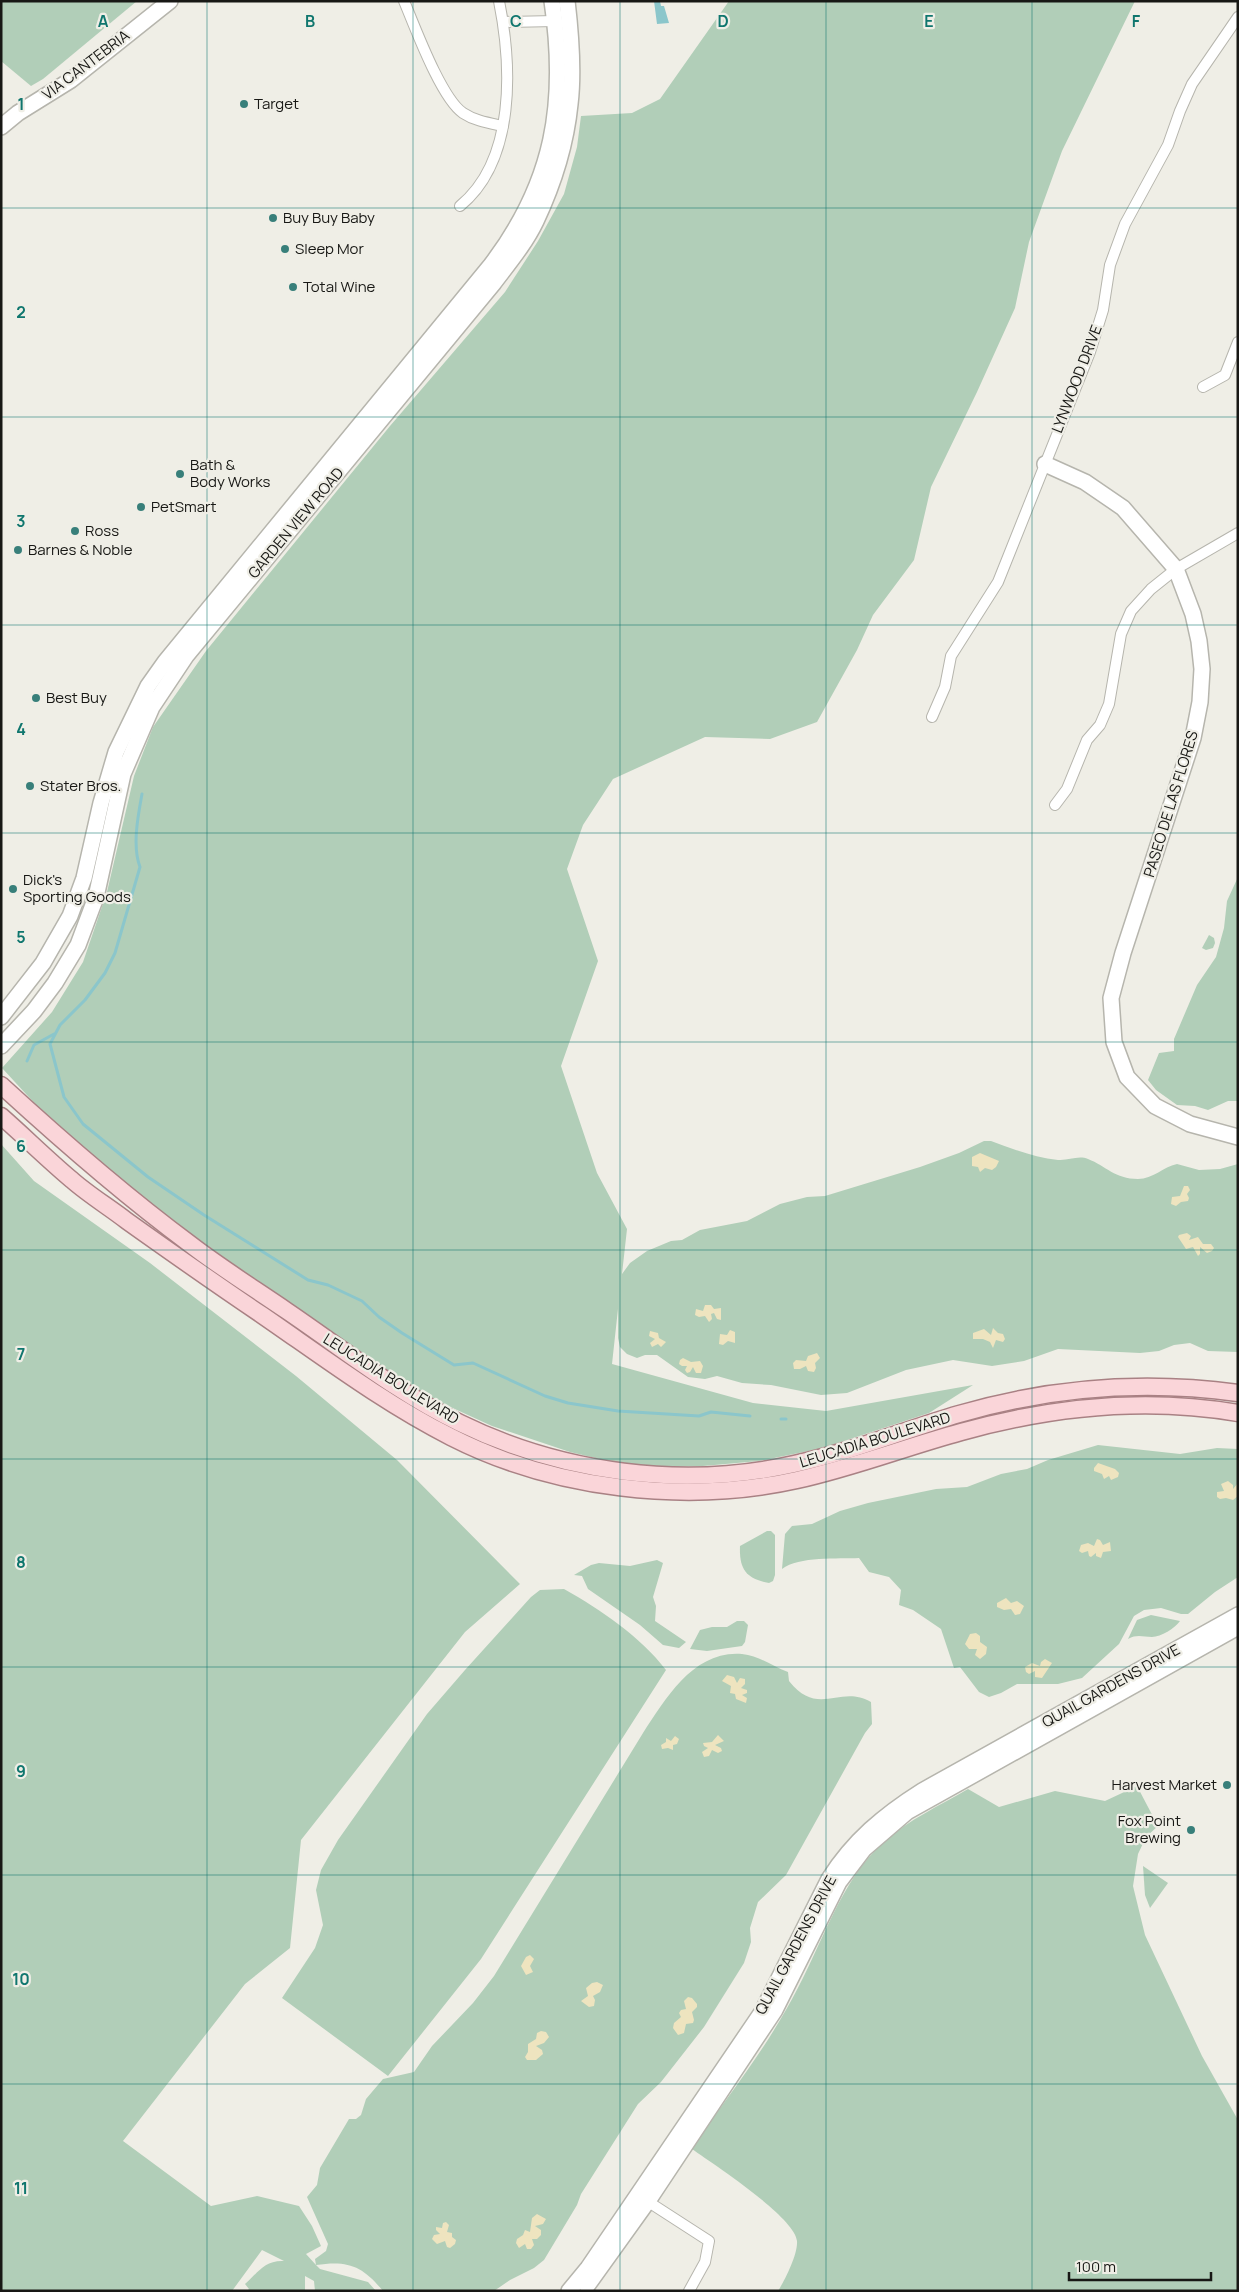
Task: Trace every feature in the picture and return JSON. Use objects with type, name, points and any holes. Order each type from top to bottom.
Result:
[{"type":"main road","name":"VIA CANTEBRIA","points":[[1,126],[71,80],[170,1]]},
{"type":"main road","name":"GARDEN VIEW ROAD","points":[[1,1017],[43,963],[70,916],[86,871],[113,763],[148,686],[165,662],[491,266],[510,240],[524,216],[542,174],[552,136],[558,100],[559,62],[552,1]]},
{"type":"main road","name":"GARDEN VIEW ROAD","points":[[1,1046],[34,1011],[56,983],[78,945],[96,897],[123,774],[152,707],[186,656],[493,284],[520,248],[536,222],[560,156],[570,104],[571,70],[567,1]]},
{"type":"main road","name":"PASEO DE LAS FLORES","points":[[1045,464],[1085,482],[1123,508],[1176,569],[1193,614],[1199,641],[1202,669],[1200,702],[1193,738],[1123,954],[1111,998],[1114,1042],[1127,1077],[1155,1106],[1190,1124],[1238,1137]]},
{"type":"main road","name":"LEUCADIA BOULEVARD","points":[[1,1085],[88,1164],[191,1245],[397,1386],[459,1423],[521,1448],[562,1460],[621,1472],[675,1476],[731,1475],[793,1464],[856,1448],[959,1414],[1044,1394],[1096,1387],[1171,1387],[1238,1394]]},
{"type":"main road","name":"LEUCADIA BOULEVARD","points":[[1,1116],[74,1182],[181,1260],[388,1401],[453,1438],[521,1465],[566,1478],[621,1487],[667,1491],[733,1490],[797,1480],[964,1431],[1046,1412],[1097,1406],[1172,1406],[1238,1413]]},
{"type":"main road","name":"QUAIL GARDENS DRIVE","points":[[583,2291],[762,2012],[829,1879],[840,1861],[868,1830],[899,1805],[930,1786],[1238,1615]]},
{"type":"main road","name":"QUAIL GARDENS DRIVE","points":[[569,2291],[643,2198],[775,2010],[829,1900],[839,1882],[864,1849],[907,1812],[1238,1628]]},
{"type":"street","points":[[460,206],[475,194],[495,156],[503,126],[506,93],[506,46],[499,1]]},
{"type":"street","points":[[408,2],[448,96],[461,112],[476,120],[503,126]]},
{"type":"street","name":"LYNWOOD DRIVE","points":[[932,717],[944,687],[951,656],[998,582],[1090,352],[1103,310],[1110,265],[1125,224],[1168,145],[1192,84],[1238,17]]},
{"type":"street","points":[[503,22],[555,21]]},
{"type":"street","points":[[1203,387],[1225,375],[1238,342]]},
{"type":"street","points":[[1056,805],[1067,789],[1087,740],[1100,726],[1110,704],[1121,634],[1131,611],[1151,589],[1176,569],[1238,532]]},
{"type":"street","points":[[643,2198],[709,2241],[705,2262],[689,2291]]},
{"type":"green space","points":[[1,1],[137,1],[43,79],[31,86],[1,61]]},
{"type":"green space","points":[[729,1],[1135,1],[1062,151],[1029,242],[1015,308],[931,487],[914,560],[873,615],[857,650],[817,722],[770,739],[705,737],[613,779],[583,825],[567,869],[598,961],[561,1066],[597,1173],[627,1229],[622,1274],[630,1263],[647,1251],[671,1241],[682,1240],[700,1230],[747,1221],[780,1204],[807,1197],[825,1196],[920,1167],[959,1153],[984,1141],[991,1141],[1024,1153],[1049,1159],[1084,1158],[1117,1175],[1138,1179],[1148,1177],[1177,1164],[1199,1170],[1220,1169],[1238,1164],[1238,1352],[1208,1351],[1190,1343],[1174,1345],[1159,1351],[1140,1353],[1058,1349],[1024,1361],[992,1366],[953,1360],[906,1370],[847,1393],[821,1395],[771,1385],[742,1383],[717,1376],[705,1379],[688,1377],[657,1355],[645,1355],[637,1358],[627,1354],[620,1347],[618,1338],[618,1309],[612,1364],[753,1403],[826,1411],[973,1385],[929,1413],[823,1448],[759,1461],[703,1466],[638,1468],[570,1452],[492,1426],[422,1394],[244,1275],[144,1203],[50,1120],[2,1068],[52,1012],[83,962],[107,892],[134,776],[153,727],[206,651],[390,426],[505,292],[538,241],[564,194],[577,147],[581,116],[632,113],[660,99]]},
{"type":"green space","points":[[1238,877],[1238,1101],[1228,1101],[1208,1110],[1195,1106],[1177,1105],[1156,1090],[1148,1080],[1159,1053],[1174,1051],[1174,1039],[1197,985],[1216,957],[1224,928],[1227,901]]},
{"type":"green space","points":[[1209,935],[1214,938],[1215,943],[1213,948],[1206,950],[1202,948]]},
{"type":"green space","points":[[1,1144],[34,1181],[150,1263],[296,1376],[397,1460],[520,1584],[465,1632],[301,1840],[290,1948],[245,1984],[123,2141],[211,2206],[257,2196],[299,2206],[312,2226],[321,2246],[306,2254],[320,2269],[368,2282],[376,2291],[315,2291],[314,2281],[305,2276],[305,2291],[247,2291],[249,2289],[245,2284],[262,2268],[277,2261],[284,2261],[262,2250],[232,2291],[1,2291]]},
{"type":"green space","points":[[1098,1445],[1180,1454],[1217,1448],[1238,1449],[1238,1577],[1215,1592],[1188,1614],[1181,1614],[1161,1608],[1144,1610],[1134,1616],[1119,1644],[1082,1678],[1058,1684],[1017,1684],[989,1697],[979,1692],[960,1667],[954,1668],[941,1629],[913,1610],[899,1605],[901,1590],[889,1577],[869,1572],[859,1558],[808,1560],[782,1569],[785,1534],[792,1526],[812,1524],[840,1511],[868,1503],[936,1489],[967,1487],[1001,1474],[1027,1469],[1048,1460]]},
{"type":"green space","points":[[767,1531],[771,1531],[775,1535],[775,1575],[773,1581],[769,1583],[749,1576],[743,1567],[740,1554],[740,1546]]},
{"type":"green space","points":[[657,1560],[663,1563],[653,1597],[656,1606],[655,1621],[686,1642],[679,1648],[663,1645],[640,1625],[588,1589],[582,1576],[574,1575],[591,1565],[599,1563],[630,1566]]},
{"type":"green space","points":[[564,1589],[592,1606],[632,1635],[666,1670],[481,1959],[388,2076],[282,1998],[315,1948],[323,1925],[316,1890],[321,1870],[338,1840],[427,1714],[465,1670],[531,1597],[540,1590]]},
{"type":"green space","points":[[1151,1615],[1180,1621],[1163,1634],[1152,1637],[1137,1636],[1128,1639],[1137,1620]]},
{"type":"green space","points":[[737,1621],[744,1621],[748,1625],[745,1642],[742,1646],[707,1651],[690,1649],[700,1630],[712,1627],[727,1627]]},
{"type":"green space","points":[[742,1654],[760,1659],[788,1672],[789,1681],[800,1692],[810,1697],[829,1699],[849,1696],[860,1697],[871,1702],[872,1724],[865,1733],[786,1875],[758,1902],[750,1928],[751,1942],[744,1963],[704,2027],[661,2082],[638,2104],[581,2194],[577,2205],[544,2260],[534,2268],[510,2280],[494,2291],[383,2291],[369,2276],[354,2267],[337,2263],[316,2265],[315,2259],[326,2251],[328,2244],[307,2197],[317,2185],[320,2168],[349,2119],[356,2119],[361,2115],[366,2099],[383,2079],[414,2072],[432,2046],[473,2003],[494,1976],[643,1733],[661,1705],[683,1679],[696,1668],[710,1660],[725,1655]]},
{"type":"green space","points":[[1137,1786],[1158,1826],[1146,1837],[1138,1854],[1133,1886],[1145,1935],[1202,2056],[1238,2120],[1238,2291],[778,2291],[793,2260],[797,2246],[793,2231],[783,2219],[752,2192],[692,2149],[780,2020],[803,1978],[838,1904],[863,1864],[873,1852],[895,1833],[915,1819],[968,1789],[999,1807],[1055,1791],[1105,1801]]},
{"type":"green space","points":[[1143,1866],[1168,1883],[1150,1908],[1145,1895]]},
{"type":"sand","points":[[980,1153],[999,1161],[996,1167],[992,1170],[985,1168],[980,1172],[978,1167],[972,1166],[972,1157]]},
{"type":"sand","points":[[1184,1186],[1188,1186],[1190,1190],[1187,1194],[1188,1201],[1181,1202],[1176,1206],[1171,1204],[1172,1197],[1180,1196]]},
{"type":"sand","points":[[1187,1233],[1191,1236],[1189,1240],[1198,1237],[1203,1244],[1211,1244],[1214,1248],[1207,1253],[1200,1247],[1200,1254],[1198,1256],[1193,1247],[1186,1249],[1178,1237]]},
{"type":"sand","points":[[705,1305],[711,1305],[714,1309],[721,1308],[721,1320],[717,1319],[714,1313],[711,1314],[712,1319],[709,1322],[705,1316],[699,1317],[695,1315],[696,1309],[703,1311]]},
{"type":"sand","points":[[993,1328],[998,1333],[1003,1334],[1005,1339],[1003,1342],[996,1340],[993,1348],[990,1342],[983,1339],[973,1339],[973,1333],[984,1329],[991,1335]]},
{"type":"sand","points":[[730,1330],[735,1332],[735,1343],[728,1341],[723,1345],[719,1344],[720,1334],[727,1335]]},
{"type":"sand","points":[[650,1331],[658,1333],[659,1338],[666,1342],[661,1347],[658,1344],[652,1347],[650,1343],[655,1339],[649,1336]]},
{"type":"sand","points":[[817,1353],[820,1358],[815,1363],[816,1368],[814,1372],[808,1371],[806,1366],[794,1369],[793,1363],[796,1360],[806,1361],[808,1356]]},
{"type":"sand","points":[[683,1358],[691,1362],[700,1361],[703,1366],[701,1373],[696,1373],[693,1367],[687,1373],[685,1370],[687,1366],[679,1364]]},
{"type":"sand","points":[[1098,1463],[1115,1469],[1119,1473],[1118,1477],[1111,1480],[1109,1476],[1104,1479],[1102,1474],[1094,1471]]},
{"type":"sand","points":[[1228,1481],[1233,1485],[1233,1489],[1238,1483],[1238,1496],[1233,1500],[1220,1499],[1217,1497],[1217,1492],[1224,1491],[1221,1484]]},
{"type":"sand","points":[[1097,1539],[1103,1545],[1110,1542],[1111,1551],[1103,1552],[1101,1558],[1096,1556],[1096,1553],[1091,1557],[1088,1551],[1082,1553],[1079,1551],[1081,1545],[1088,1543],[1094,1546]]},
{"type":"sand","points":[[1006,1598],[1011,1603],[1017,1601],[1024,1606],[1020,1614],[1015,1615],[1011,1609],[1004,1610],[997,1607],[997,1603]]},
{"type":"sand","points":[[976,1633],[980,1636],[980,1642],[987,1647],[986,1654],[980,1659],[975,1655],[977,1649],[969,1649],[965,1644],[970,1634]]},
{"type":"sand","points":[[1045,1659],[1052,1663],[1042,1678],[1035,1677],[1035,1671],[1029,1674],[1026,1672],[1025,1667],[1032,1663],[1040,1666],[1041,1662]]},
{"type":"sand","points":[[727,1675],[734,1677],[737,1683],[740,1678],[745,1679],[745,1684],[741,1688],[747,1690],[747,1693],[742,1695],[747,1698],[746,1703],[736,1699],[735,1694],[730,1693],[731,1686],[722,1681]]},
{"type":"sand","points":[[718,1735],[724,1741],[715,1745],[721,1748],[722,1751],[718,1753],[712,1750],[709,1756],[704,1757],[702,1752],[708,1748],[703,1743],[712,1742]]},
{"type":"sand","points":[[675,1736],[679,1739],[677,1744],[673,1745],[673,1750],[668,1748],[662,1749],[661,1745],[666,1742],[666,1738],[671,1741]]},
{"type":"sand","points":[[530,1955],[534,1959],[530,1966],[533,1972],[526,1975],[521,1966],[526,1957]]},
{"type":"sand","points":[[597,1982],[603,1985],[600,1992],[593,1996],[595,2000],[594,2006],[589,2007],[581,2001],[588,1996],[586,1988],[592,1983]]},
{"type":"sand","points":[[688,1997],[692,1998],[697,2004],[697,2007],[692,2012],[694,2020],[693,2023],[686,2024],[684,2033],[678,2035],[673,2028],[674,2023],[681,2017],[679,2013],[681,2010],[686,2009],[684,2001]]},
{"type":"sand","points":[[541,2031],[546,2032],[549,2037],[544,2043],[536,2046],[542,2050],[543,2054],[536,2060],[527,2060],[525,2057],[528,2052],[528,2044],[536,2039],[537,2033]]},
{"type":"sand","points":[[537,2214],[546,2219],[543,2224],[535,2226],[541,2230],[541,2235],[537,2239],[532,2239],[534,2245],[531,2249],[527,2249],[525,2244],[519,2248],[516,2243],[517,2239],[523,2235],[525,2230],[530,2232],[532,2218]]},
{"type":"sand","points":[[446,2222],[449,2225],[447,2232],[452,2233],[452,2237],[456,2240],[455,2244],[450,2248],[447,2247],[445,2241],[437,2244],[432,2239],[434,2235],[440,2234],[436,2227],[442,2228],[443,2223]]},
{"type":"water","points":[[654,1],[660,1],[661,6],[664,6],[669,23],[657,24]]},
{"type":"waterway","points":[[142,794],[136,840],[140,867],[115,953],[105,973],[85,1000],[60,1025],[50,1044],[64,1097],[83,1124],[148,1177],[204,1215],[308,1280],[328,1285],[362,1301],[379,1317],[454,1365],[473,1363],[545,1396],[568,1403],[618,1411],[699,1416],[711,1412],[750,1416]]},
{"type":"waterway","points":[[27,1061],[34,1045],[54,1034]]},
{"type":"waterway","points":[[781,1419],[786,1419]]},
{"type":"place","name":"Target","points":[[244,104]]},
{"type":"place","name":"Buy Buy Baby","points":[[273,218]]},
{"type":"place","name":"Sleep Mor","points":[[285,249]]},
{"type":"place","name":"Total Wine","points":[[293,287]]},
{"type":"place","name":"Bath & Body Works","points":[[180,474]]},
{"type":"place","name":"PetSmart","points":[[141,507]]},
{"type":"place","name":"Ross","points":[[75,531]]},
{"type":"place","name":"Barnes & Noble","points":[[18,550]]},
{"type":"place","name":"Best Buy","points":[[36,698]]},
{"type":"place","name":"Stater Bros.","points":[[30,786]]},
{"type":"place","name":"Dick's Sporting Goods","points":[[13,889]]},
{"type":"place","name":"Harvest Market","points":[[1227,1785]]},
{"type":"place","name":"Fox Point Brewing","points":[[1191,1830]]}]
